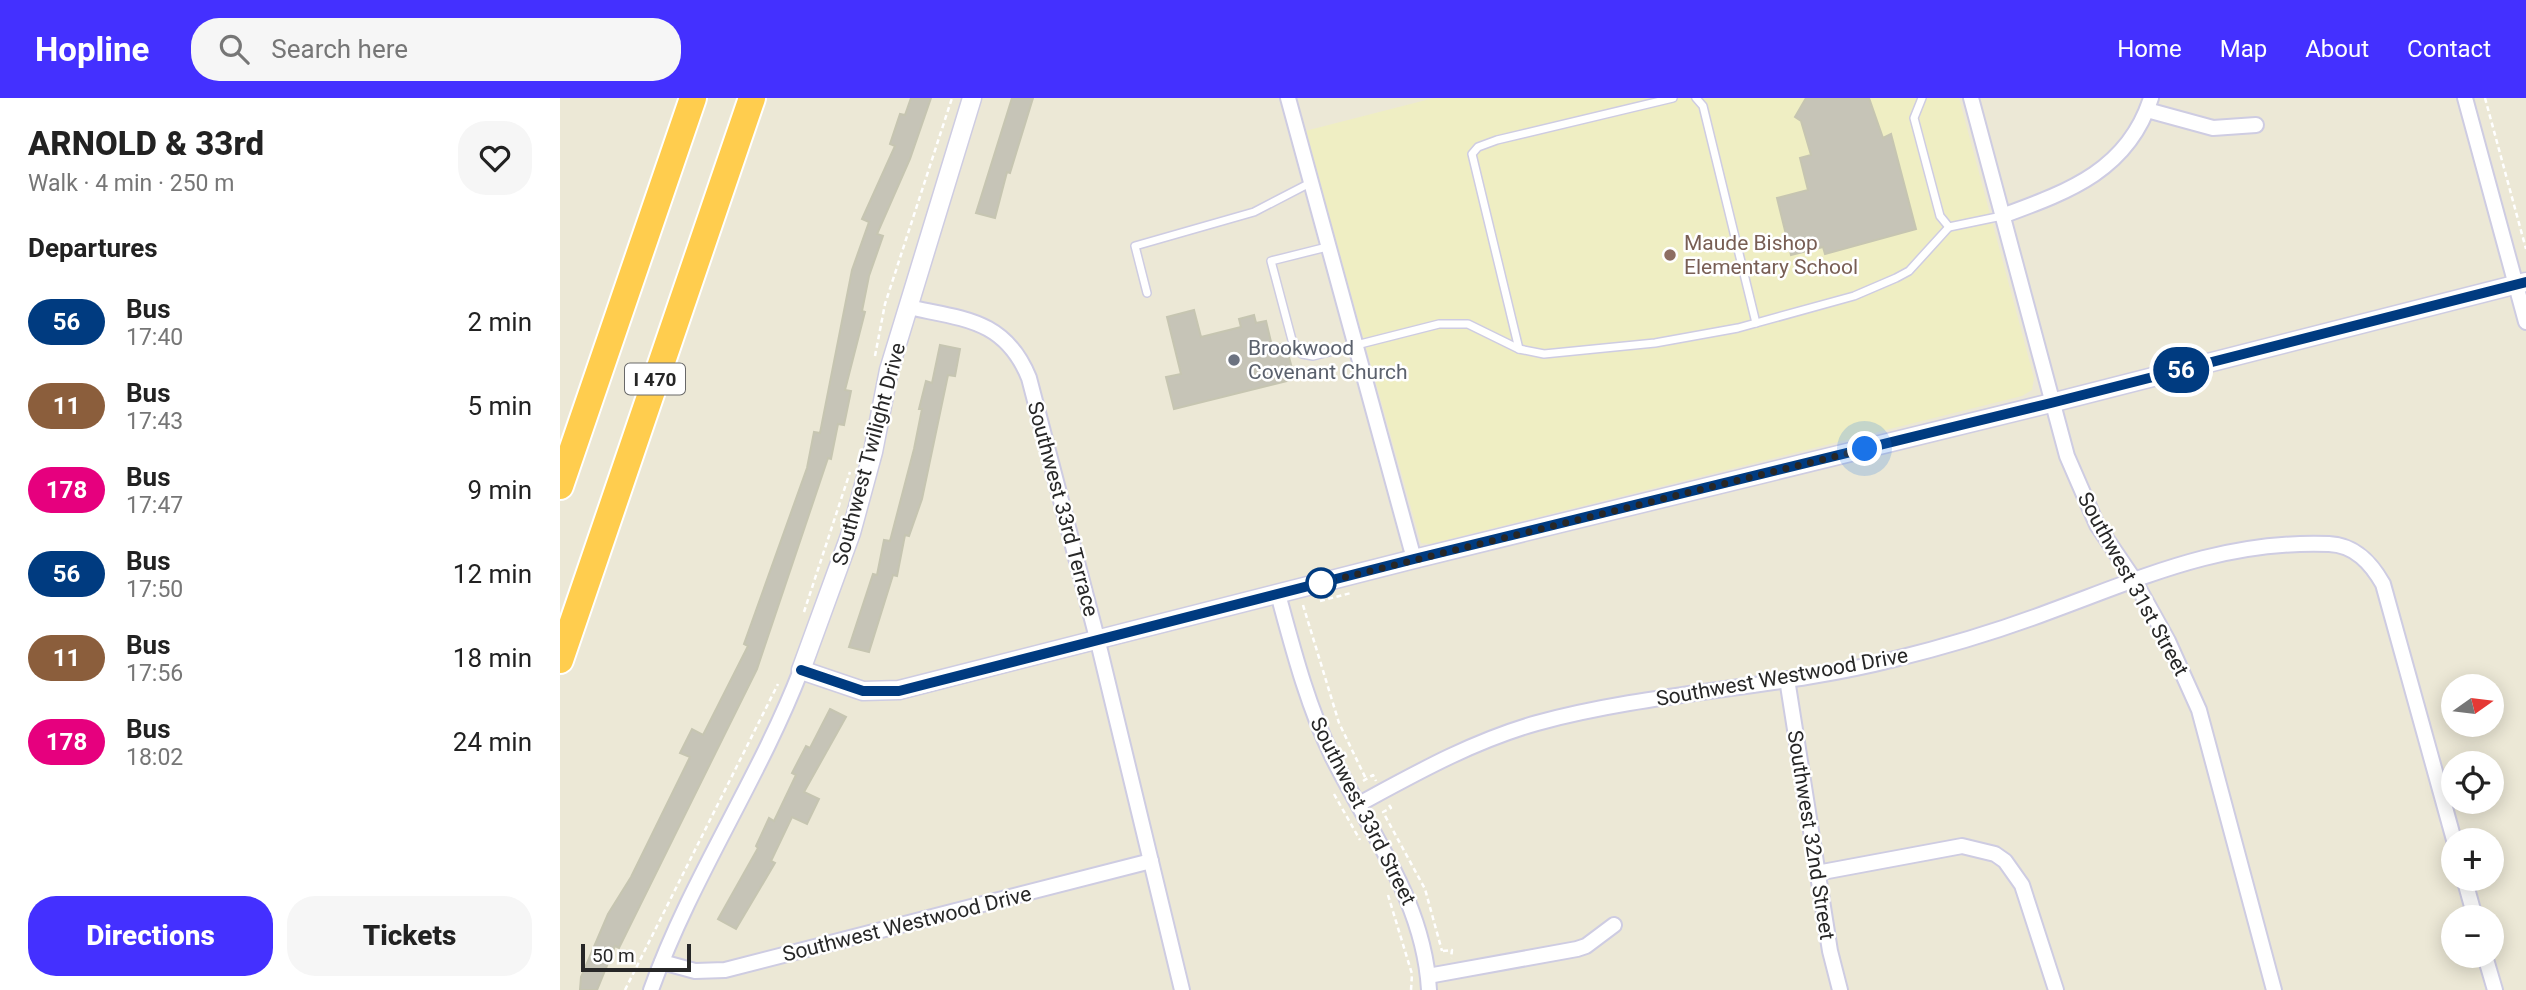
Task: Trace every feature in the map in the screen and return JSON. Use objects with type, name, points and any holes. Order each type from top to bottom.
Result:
[{"type":"highway","name":"I 470","points":[[560,486],[693,98]]},
{"type":"highway","name":"I 470","points":[[560,660],[752,98]]},
{"type":"street","name":"Southwest Twilight Drive","points":[[652,990],[705,866],[785,711],[851,533],[873,452],[889,370],[972,98]]},
{"type":"street","points":[[1288,98],[1353,345],[1414,559]]},
{"type":"street","name":"Southwest 31st Street","points":[[1971,98],[2067,456],[2097,525],[2133,578],[2168,642],[2199,710],[2274,990]]},
{"type":"street","points":[[2465,98],[2521,284],[2526,322]]},
{"type":"street","points":[[2002,216],[2073,189],[2097,172],[2129,139],[2149,104],[2213,128],[2256,125]]},
{"type":"street","points":[[801,670],[863,691],[899,691],[1414,559],[2051,403],[2521,284]]},
{"type":"street","name":"Southwest 33rd Terrace","points":[[908,307],[973,321],[990,328],[1021,359],[1098,642],[1182,990]]},
{"type":"street","name":"Southwest Westwood Drive","points":[[1359,804],[1476,744],[1534,724],[1594,710],[1893,660],[1977,636],[2051,611],[2133,578],[2213,555],[2284,545],[2333,544],[2359,554],[2371,565],[2383,584],[2451,828]]},
{"type":"street","name":"Southwest 33rd Street","points":[[1278,594],[1312,709],[1332,756],[1404,886],[1421,937],[1429,983]]},
{"type":"street","name":"Southwest 32nd Street","points":[[1787,679],[1830,951],[1840,990]]},
{"type":"street","points":[[1817,873],[1962,846],[1995,854],[2005,861],[2022,885],[2056,990]]},
{"type":"street","name":"Southwest Westwood Drive","points":[[662,962],[695,971],[725,970],[1151,861]]},
{"type":"street","points":[[1429,983],[1577,949],[1586,946],[1614,925]]},
{"type":"street","points":[[2489,968],[2495,990]]},
{"type":"lane","points":[[1519,349],[1472,154],[1478,147],[1497,139],[1673,98]]},
{"type":"lane","points":[[1696,98],[1703,106],[1756,323]]},
{"type":"lane","points":[[1922,98],[1914,118],[1940,216],[1949,227]]},
{"type":"lane","points":[[1147,293],[1135,246],[1254,212],[1310,183]]},
{"type":"lane","points":[[1327,247],[1271,261],[1292,341],[1302,354],[1313,356],[1439,324],[1468,324],[1519,349],[1544,354],[1655,343],[1756,323],[1854,296],[1909,271],[1949,227],[2002,216]]},
{"type":"path","points":[[874,359],[885,304],[953,98]]},
{"type":"path","points":[[2485,98],[2526,248]]},
{"type":"path","points":[[803,613],[851,467]]},
{"type":"path","points":[[1303,603],[1339,723],[1366,779]]},
{"type":"path","points":[[625,990],[781,679]]},
{"type":"shaded area","name":"Maude Bishop Elementary School","points":[[1434,98],[1959,98],[2034,378],[2032,390],[2022,396],[1430,544],[1421,543],[1305,131]]},
{"type":"building","points":[[911,98],[931,98],[910,159],[877,234],[883,236],[869,276],[862,311],[865,312],[845,390],[851,391],[844,425],[838,424],[831,459],[828,458],[757,669],[619,948],[615,946],[597,990],[580,990],[581,977],[608,914],[631,877],[690,757],[680,753],[692,729],[703,735],[748,646],[744,644],[807,468],[814,432],[820,433],[852,270],[869,222],[862,219],[895,146],[890,144],[900,114],[905,115]]},
{"type":"building","points":[[1012,98],[1033,98],[1010,173],[1007,172],[995,218],[976,213]]},
{"type":"building","points":[[1806,98],[1869,98],[1883,138],[1891,134],[1916,229],[1825,254],[1823,247],[1791,255],[1777,198],[1808,190],[1800,158],[1811,155],[1801,121],[1795,117]]},
{"type":"building","name":"Brookwood Covenant Church","points":[[1194,310],[1201,337],[1241,327],[1239,319],[1254,315],[1256,323],[1266,321],[1272,346],[1285,343],[1295,379],[1174,409],[1166,377],[1181,374],[1167,317]]},
{"type":"building","points":[[940,345],[960,349],[955,376],[948,375],[922,499],[909,536],[905,535],[897,576],[893,575],[869,652],[849,647],[873,574],[877,575],[884,540],[890,541],[914,449],[926,381],[932,383]]},
{"type":"building","points":[[830,709],[846,717],[804,792],[819,799],[807,824],[792,817],[771,861],[775,863],[736,929],[718,919],[758,848],[756,846],[769,818],[774,821],[796,775],[792,773],[806,746],[810,748]]},
{"type":"bus line","name":"56","points":[[801,670],[863,691],[899,691],[1414,559],[2051,403],[2526,282]]},
{"type":"place","name":"Maude Bishop Elementary School","points":[[1670,255]]},
{"type":"place","name":"Brookwood Covenant Church","points":[[1234,360]]},
{"type":"route","points":[[1321,583],[1865,449]]}]
